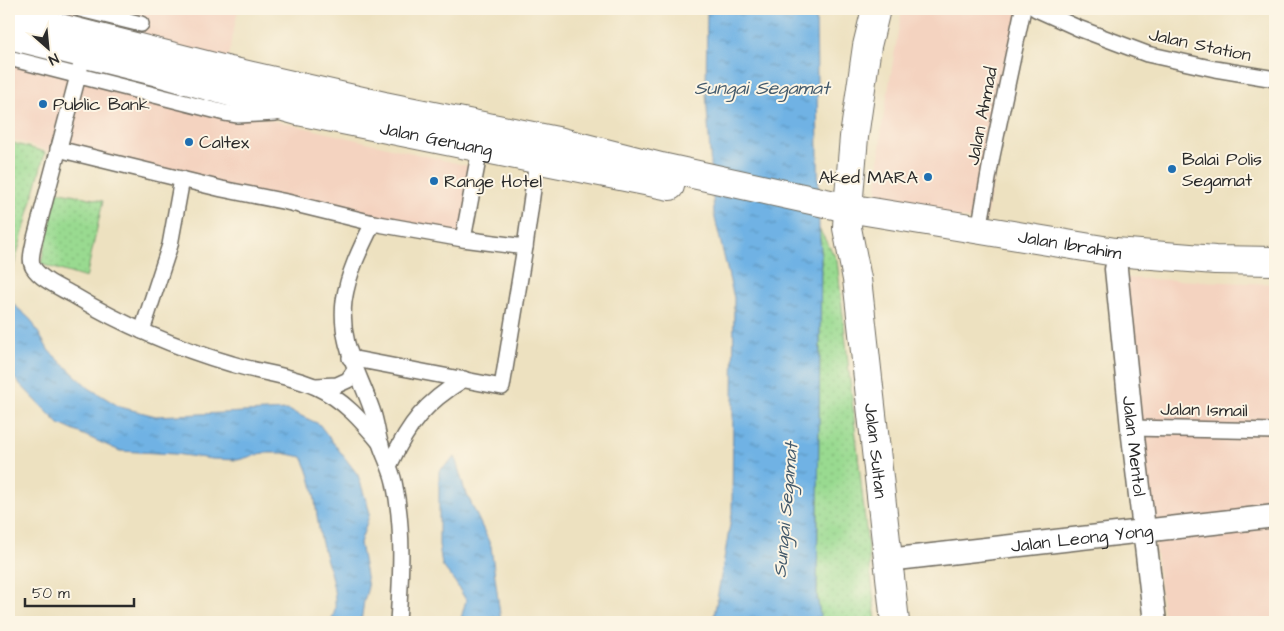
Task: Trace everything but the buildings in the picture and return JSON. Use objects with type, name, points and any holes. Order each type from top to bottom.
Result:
[{"type":"highway","name":"Jalan Sultan","points":[[876,9],[868,46],[854,137],[847,217],[857,279],[895,622]]},
{"type":"highway","name":"Jalan Sultan","points":[[847,217],[872,135],[884,42],[892,9]]},
{"type":"highway","name":"Jalan Genuang","points":[[9,15],[140,26],[230,71],[330,106],[395,132],[537,160],[662,176],[847,217]]},
{"type":"highway","name":"Jalan Genuang","points":[[9,36],[81,64],[298,111],[330,106],[384,106],[562,142],[662,176]]},
{"type":"highway","points":[[384,106],[383,116],[385,122],[395,132]]},
{"type":"highway","name":"Jalan Ibrahim","points":[[847,217],[979,230],[1049,243],[1123,253],[1215,260],[1275,261]]},
{"type":"highway","name":"Jalan Ibrahim","points":[[847,217],[1032,259],[1116,270],[1275,277]]},
{"type":"street","points":[[80,9],[140,26]]},
{"type":"street","name":"Jalan Ahmad","points":[[979,230],[1022,9]]},
{"type":"street","name":"Jalan Station","points":[[1036,9],[1078,28],[1146,54],[1215,69],[1275,79]]},
{"type":"street","points":[[9,58],[81,64],[34,242],[31,256],[32,266],[39,274],[95,308],[142,331],[207,357],[291,378],[314,386],[332,395],[347,406],[364,423],[380,444],[390,464],[401,550],[398,622]]},
{"type":"street","points":[[463,239],[480,148]]},
{"type":"street","points":[[58,149],[373,223],[463,239],[525,247]]},
{"type":"street","points":[[352,364],[502,387],[537,160]]},
{"type":"street","points":[[142,331],[170,245],[182,179]]},
{"type":"street","points":[[373,223],[355,260],[344,300],[347,341],[352,364],[372,409],[380,444]]},
{"type":"street","name":"Jalan Mentol","points":[[1116,270],[1155,622]]},
{"type":"street","points":[[314,386],[337,385],[348,380],[352,364]]},
{"type":"street","points":[[390,464],[402,438],[421,412],[443,392],[464,380]]},
{"type":"street","name":"Jalan Ismail","points":[[1132,428],[1275,430]]},
{"type":"street","name":"Jalan Leong Yong","points":[[888,560],[1275,516]]},
{"type":"shaded area","points":[[28,9],[238,9],[228,61]]},
{"type":"shaded area","points":[[902,9],[1013,9],[1027,12],[985,222],[876,204],[881,132]]},
{"type":"shaded area","points":[[9,53],[229,110],[481,169],[467,244],[63,156],[9,138]]},
{"type":"shaded area","points":[[1124,278],[1275,284],[1275,622],[1164,622]]},
{"type":"green space","points":[[9,142],[45,152],[12,273],[9,269]]},
{"type":"green space","points":[[57,191],[103,201],[86,278],[41,264]]},
{"type":"green space","points":[[819,229],[837,260],[876,622],[821,622],[817,595],[821,251]]},
{"type":"water","name":"Sungai Segamat","points":[[707,9],[816,9],[819,229],[821,251],[817,595],[821,622],[713,622],[732,513],[734,298],[714,214],[706,93]]},
{"type":"water","points":[[9,300],[31,320],[49,351],[89,388],[120,407],[156,416],[288,410],[319,424],[358,475],[370,513],[360,543],[368,587],[361,622],[331,622],[335,608],[334,589],[320,535],[311,480],[302,457],[283,453],[263,453],[238,460],[120,451],[59,424],[14,378],[9,369]]},
{"type":"water","points":[[455,457],[464,488],[491,546],[501,622],[460,622],[466,600],[442,565],[439,545],[439,471]]},
{"type":"place","name":"Public Bank","points":[[43,104]]},
{"type":"place","name":"Caltex","points":[[189,142]]},
{"type":"place","name":"Balai Polis Segamat","points":[[1172,169]]},
{"type":"place","name":"Aked MARA","points":[[928,177]]},
{"type":"place","name":"Range Hotel","points":[[434,181]]}]
